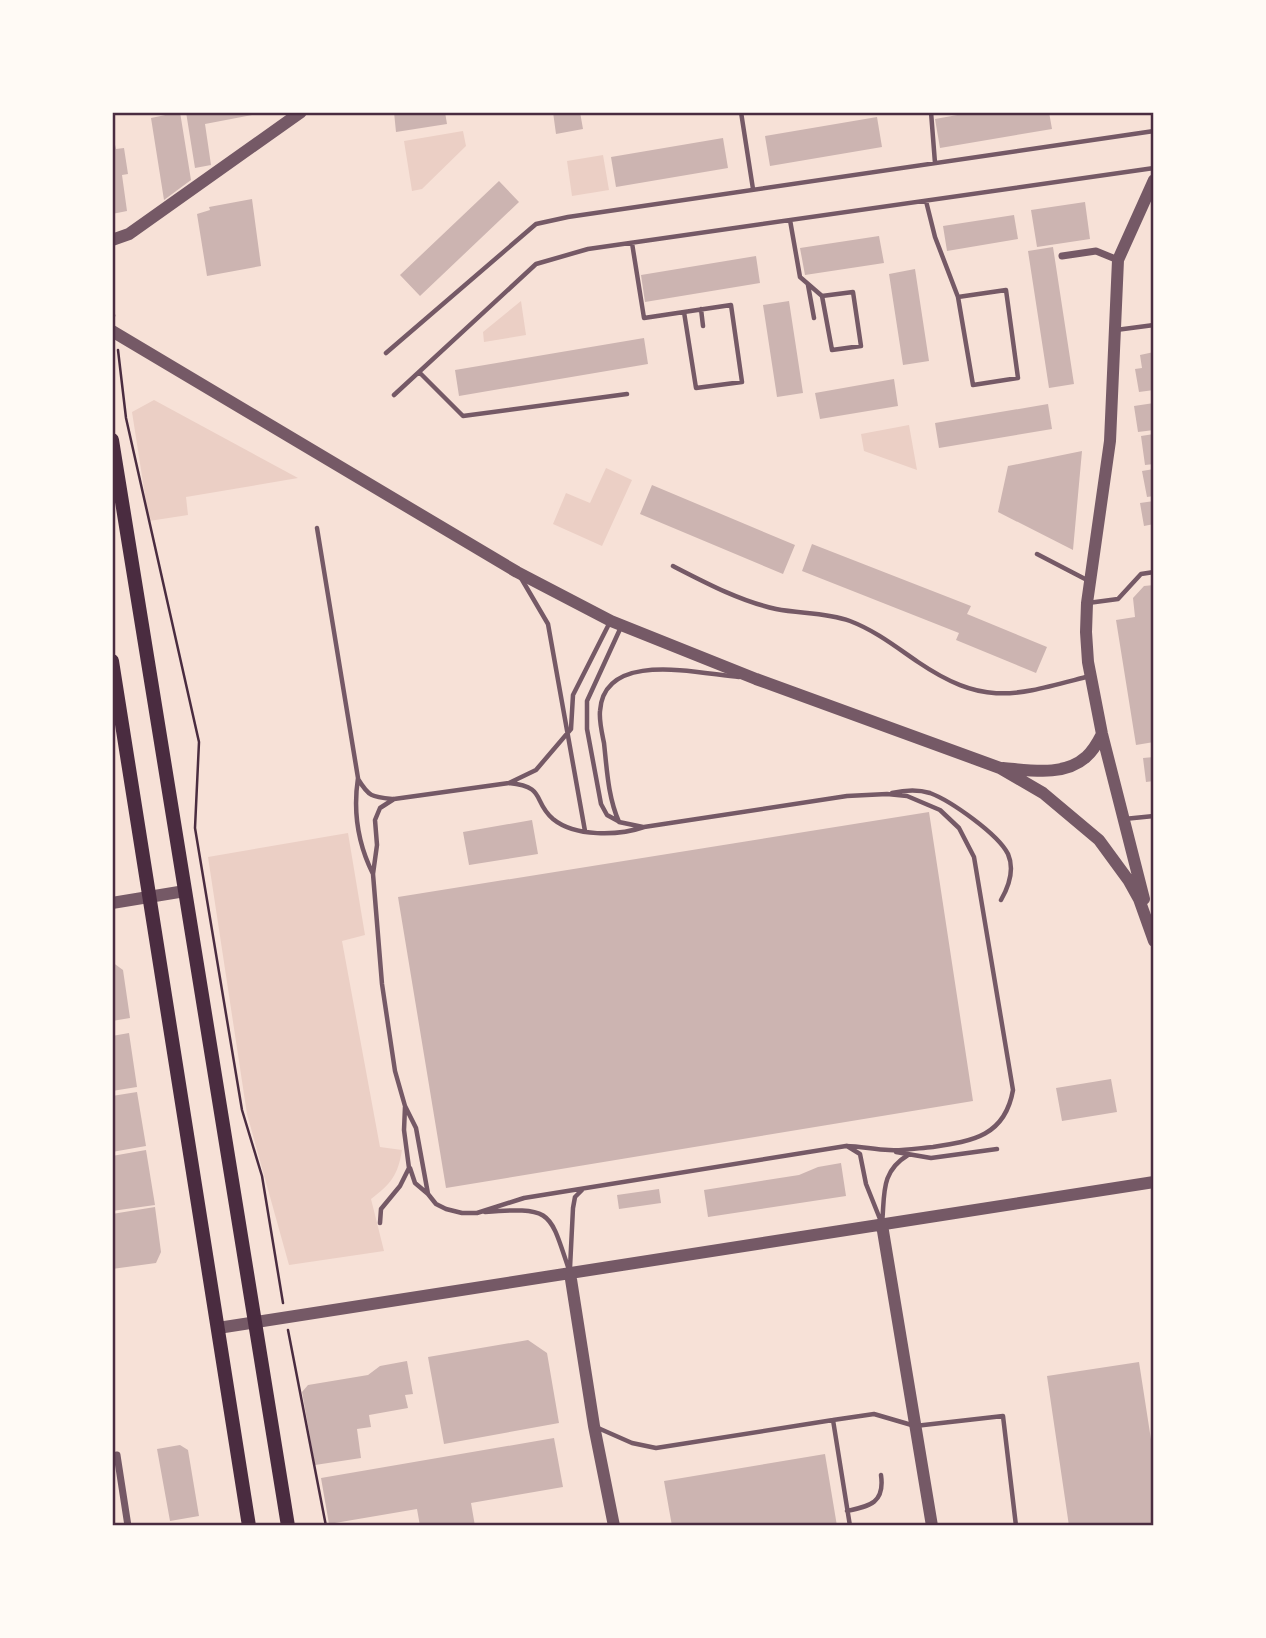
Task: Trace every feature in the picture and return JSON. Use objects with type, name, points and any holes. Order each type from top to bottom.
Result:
[{"type":"main road","points":[[112,440],[288,1526]]},
{"type":"main road","points":[[112,661],[250,1526]]},
{"type":"street","points":[[112,240],[129,234],[301,112]]},
{"type":"street","points":[[1154,180],[1118,260],[1110,441],[1087,603],[1086,632],[1102,734],[1154,939]]},
{"type":"street","points":[[1062,256],[1096,251],[1118,260]]},
{"type":"street","points":[[114,333],[517,572],[616,623],[756,679],[1000,768],[1043,793],[1098,840],[1129,881],[1154,939]]},
{"type":"street","points":[[1000,768],[1053,771],[1074,765],[1086,757],[1102,734]]},
{"type":"street","points":[[112,903],[185,891]]},
{"type":"street","points":[[218,1328],[1154,1182]]},
{"type":"street","points":[[882,1225],[932,1526]]},
{"type":"street","points":[[570,1273],[594,1426],[614,1526]]},
{"type":"street","points":[[112,1455],[117,1455],[128,1526]]},
{"type":"lane","points":[[640,112],[649,112]]},
{"type":"lane","points":[[741,112],[753,189]]},
{"type":"lane","points":[[931,112],[935,163]]},
{"type":"lane","points":[[386,353],[536,224],[753,189],[1154,131]]},
{"type":"lane","points":[[394,395],[536,264],[588,249],[1154,168]]},
{"type":"lane","points":[[926,201],[935,236],[958,297],[973,386],[1018,378],[1006,290],[958,297]]},
{"type":"lane","points":[[790,220],[800,277],[822,296],[832,350],[861,346],[853,292],[822,296]]},
{"type":"lane","points":[[632,243],[644,318],[731,304],[742,382],[696,388],[684,312]]},
{"type":"lane","points":[[808,285],[814,318]]},
{"type":"lane","points":[[701,309],[703,326]]},
{"type":"lane","points":[[1115,330],[1154,325]]},
{"type":"lane","points":[[419,372],[463,416],[627,394]]},
{"type":"lane","points":[[317,528],[358,778],[354,803],[363,854],[373,874]]},
{"type":"lane","points":[[1037,554],[1090,583]]},
{"type":"lane","points":[[673,566],[757,604],[779,610],[824,614],[848,621],[872,631],[934,673],[977,692],[1023,692],[1091,676]]},
{"type":"lane","points":[[517,572],[548,624],[585,831]]},
{"type":"lane","points":[[1087,603],[1118,599],[1141,574],[1154,572]]},
{"type":"lane","points":[[509,783],[536,770],[572,729],[573,695],[616,623]]},
{"type":"lane","points":[[616,623],[590,688],[585,716],[601,804],[607,815],[619,822],[644,827]]},
{"type":"lane","points":[[619,822],[611,805],[600,710],[609,687],[618,678],[629,673],[659,668],[756,679]]},
{"type":"lane","points":[[358,778],[365,791],[374,797],[394,799],[509,783],[526,785],[536,793],[551,818],[565,826],[585,831],[629,832],[644,827],[847,796],[909,790],[930,793],[954,806],[998,840],[1008,855],[1011,872],[1009,887],[1001,900]]},
{"type":"lane","points":[[887,794],[906,796],[940,810],[959,828],[974,856],[1013,1090],[1006,1113],[990,1131],[976,1139],[953,1144],[888,1150]]},
{"type":"lane","points":[[394,799],[380,808],[374,820],[377,845],[373,874],[382,985],[395,1071],[405,1106],[416,1128],[428,1194]]},
{"type":"lane","points":[[1124,819],[1154,816]]},
{"type":"lane","points":[[405,1106],[404,1130],[409,1167],[415,1183],[436,1204],[446,1209],[477,1213],[527,1209],[542,1214],[553,1224],[570,1273]]},
{"type":"lane","points":[[846,1146],[860,1154],[866,1184],[882,1225]]},
{"type":"lane","points":[[477,1213],[524,1198],[846,1146],[864,1146],[930,1158],[997,1149]]},
{"type":"lane","points":[[882,1225],[888,1172],[895,1163],[909,1154]]},
{"type":"lane","points":[[380,1223],[381,1209],[400,1186],[409,1167]]},
{"type":"lane","points":[[570,1273],[575,1197],[583,1189]]},
{"type":"lane","points":[[594,1426],[632,1443],[656,1448],[874,1414],[915,1426],[1003,1416],[1016,1526]]},
{"type":"lane","points":[[833,1420],[850,1526]]},
{"type":"lane","points":[[847,1511],[870,1506],[878,1498],[883,1487],[881,1475]]},
{"type":"path","points":[[112,300],[126,418],[199,742],[195,828],[242,1110],[262,1176],[285,1317],[327,1526]]},
{"type":"shaded area","points":[[463,131],[466,146],[422,189],[412,191],[404,141]]},
{"type":"shaded area","points":[[603,155],[609,190],[572,196],[567,161]]},
{"type":"shaded area","points":[[521,301],[526,335],[484,342],[483,332]]},
{"type":"shaded area","points":[[154,400],[298,478],[186,497],[188,515],[149,521],[132,412]]},
{"type":"shaded area","points":[[909,425],[917,470],[864,451],[861,434]]},
{"type":"shaded area","points":[[606,468],[632,480],[602,546],[553,524],[566,493],[590,503]]},
{"type":"shaded area","points":[[348,833],[365,935],[342,941],[380,1147],[402,1150],[392,1178],[384,1189],[371,1199],[384,1251],[289,1265],[247,1114],[208,857]]},
{"type":"building","points":[[180,112],[191,180],[164,200],[151,118]]},
{"type":"building","points":[[186,112],[263,113],[205,124],[211,165],[195,168]]},
{"type":"building","points":[[394,112],[445,112],[447,124],[396,132]]},
{"type":"building","points":[[553,112],[580,112],[583,129],[556,134]]},
{"type":"building","points":[[974,112],[1049,112],[1052,129],[940,148],[935,119]]},
{"type":"building","points":[[877,117],[882,147],[770,166],[765,136]]},
{"type":"building","points":[[112,132],[116,149],[124,148],[128,174],[122,175],[127,211],[112,214]]},
{"type":"building","points":[[723,138],[728,168],[616,187],[611,157]]},
{"type":"building","points":[[499,181],[519,202],[420,296],[400,275]]},
{"type":"building","points":[[252,199],[261,266],[207,276],[197,214],[210,210],[209,207]]},
{"type":"building","points":[[1085,202],[1090,239],[1037,247],[1031,210]]},
{"type":"building","points":[[1014,215],[1018,239],[947,251],[943,226]]},
{"type":"building","points":[[879,236],[884,263],[805,275],[800,248]]},
{"type":"building","points":[[1053,247],[1074,384],[1049,388],[1028,251]]},
{"type":"building","points":[[756,256],[760,283],[645,302],[641,275]]},
{"type":"building","points":[[915,269],[929,361],[903,365],[889,274]]},
{"type":"building","points":[[789,301],[803,393],[777,397],[763,305]]},
{"type":"building","points":[[644,338],[648,364],[459,396],[455,370]]},
{"type":"building","points":[[1154,352],[1154,390],[1139,392],[1135,369],[1142,368],[1140,355]]},
{"type":"building","points":[[894,379],[898,406],[820,419],[815,393]]},
{"type":"building","points":[[1154,403],[1154,430],[1138,432],[1134,406]]},
{"type":"building","points":[[1048,404],[1052,429],[939,448],[935,423]]},
{"type":"building","points":[[1154,434],[1154,464],[1145,465],[1141,436]]},
{"type":"building","points":[[1082,451],[1073,550],[998,512],[1008,466]]},
{"type":"building","points":[[1154,469],[1154,496],[1147,497],[1142,471]]},
{"type":"building","points":[[652,485],[795,545],[783,574],[640,514]]},
{"type":"building","points":[[1154,501],[1154,524],[1144,526],[1140,503]]},
{"type":"building","points":[[812,544],[971,606],[967,614],[1047,647],[1036,673],[956,640],[959,633],[802,571]]},
{"type":"building","points":[[1154,585],[1154,742],[1136,745],[1116,620],[1135,617],[1133,598],[1144,586]]},
{"type":"building","points":[[1154,757],[1154,781],[1146,782],[1143,758]]},
{"type":"building","points":[[929,812],[973,1101],[446,1188],[398,897]]},
{"type":"building","points":[[532,820],[538,854],[469,865],[463,832]]},
{"type":"building","points":[[112,962],[123,970],[130,1018],[112,1021]]},
{"type":"building","points":[[129,1033],[137,1087],[112,1091],[112,1036]]},
{"type":"building","points":[[1111,1079],[1117,1112],[1062,1121],[1056,1088]]},
{"type":"building","points":[[137,1092],[146,1146],[112,1152],[112,1096]]},
{"type":"building","points":[[146,1150],[155,1205],[112,1211],[112,1156]]},
{"type":"building","points":[[841,1163],[846,1196],[708,1217],[704,1190],[799,1175],[818,1167]]},
{"type":"building","points":[[659,1189],[661,1203],[619,1209],[617,1195]]},
{"type":"building","points":[[155,1207],[161,1252],[156,1263],[112,1269],[112,1214]]},
{"type":"building","points":[[528,1340],[547,1353],[559,1423],[444,1444],[428,1357]]},
{"type":"building","points":[[407,1361],[413,1394],[405,1395],[408,1408],[369,1415],[371,1427],[357,1429],[361,1458],[315,1465],[302,1392],[308,1385],[368,1375],[380,1366]]},
{"type":"building","points":[[1139,1362],[1154,1459],[1154,1525],[1069,1526],[1047,1376]]},
{"type":"building","points":[[554,1438],[563,1487],[471,1503],[475,1526],[420,1526],[417,1509],[329,1524],[321,1478]]},
{"type":"building","points":[[180,1445],[188,1450],[199,1516],[170,1521],[157,1449]]},
{"type":"building","points":[[825,1454],[837,1526],[672,1526],[664,1481]]}]
